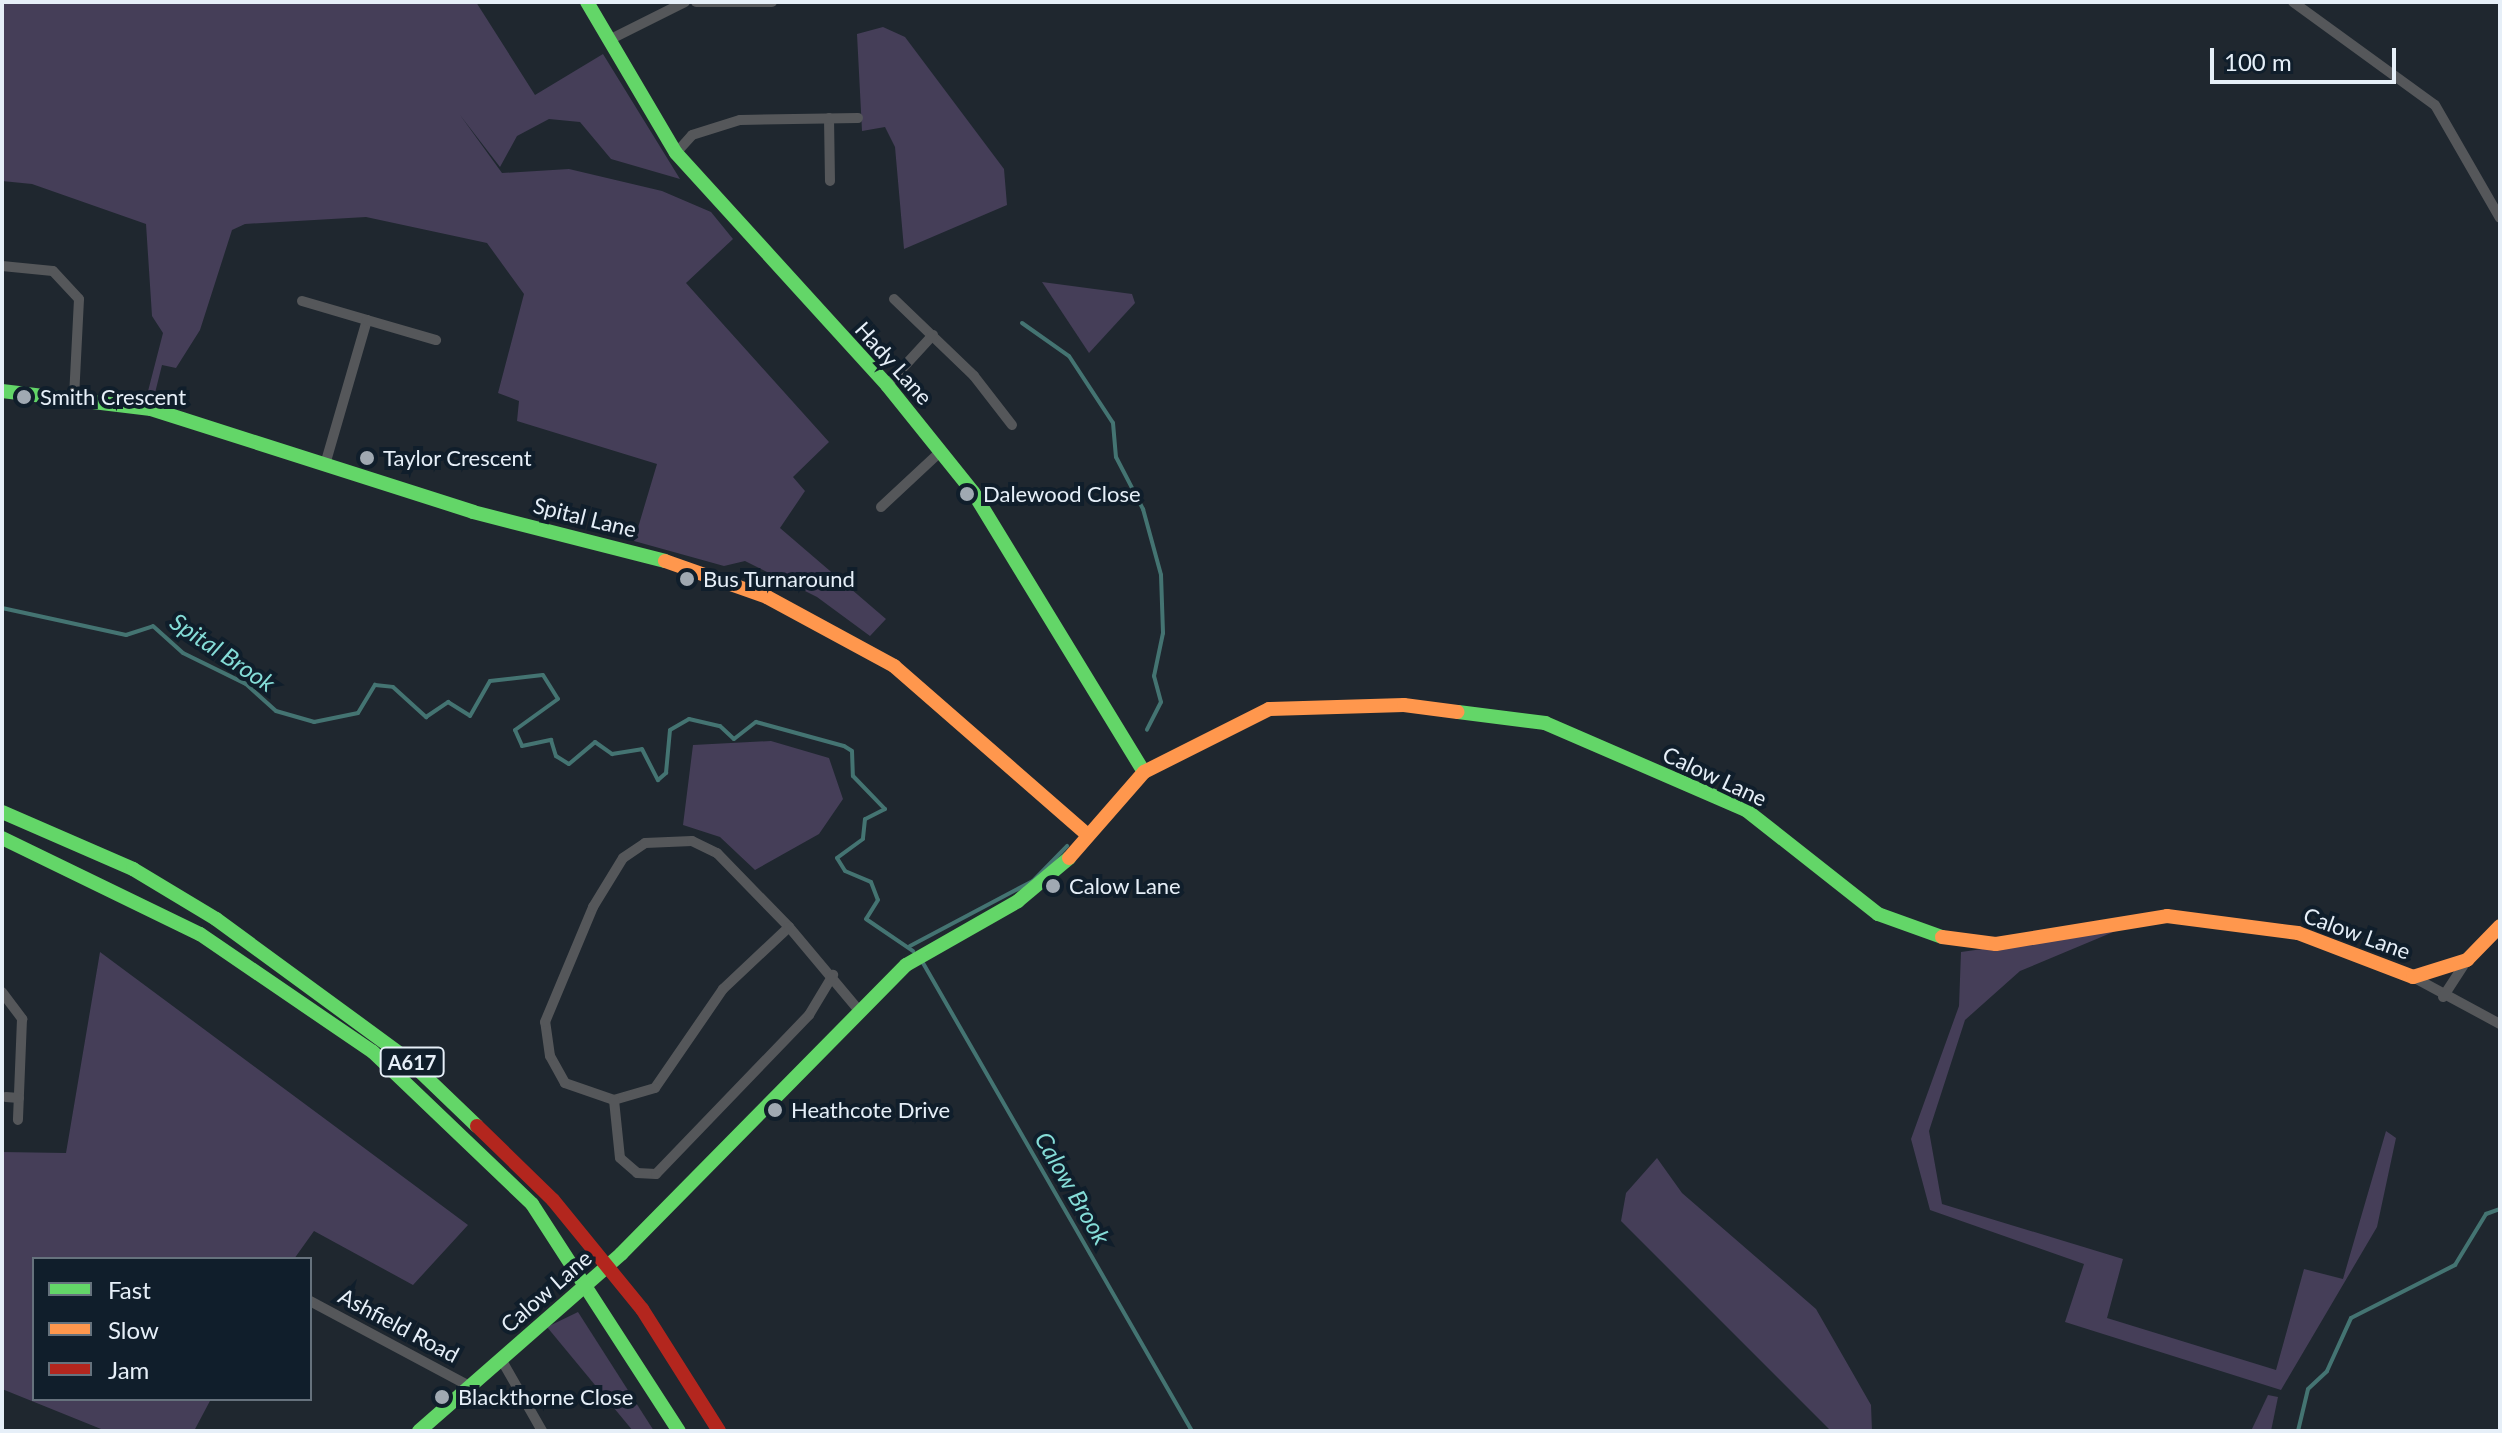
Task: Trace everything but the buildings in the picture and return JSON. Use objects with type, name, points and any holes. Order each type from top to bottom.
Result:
[{"type":"main road","name":"Hady Lane","points":[[587,2],[676,153],[887,385],[941,451],[1144,772]]},
{"type":"main road","name":"Spital Lane","points":[[2,391],[151,409],[473,512],[633,550],[767,597],[894,666],[1088,835]]},
{"type":"main road","name":"Calow Lane","points":[[419,1431],[621,1254],[857,1008],[906,965],[1018,901],[1088,835],[1144,772],[1269,709],[1404,705],[1509,716],[1581,736],[1746,810],[1842,888],[1907,929],[1996,944],[2167,916],[2311,936],[2413,977]]},
{"type":"main road","name":"A617","points":[[2,812],[133,869],[216,919],[406,1058],[553,1200],[642,1309],[719,1431]]},
{"type":"main road","name":"A617","points":[[2,838],[200,934],[373,1052],[532,1204],[679,1431]]},
{"type":"main road","points":[[2413,977],[2467,960],[2500,926]]},
{"type":"street","points":[[609,40],[685,2]]},
{"type":"street","points":[[696,2],[772,2]]},
{"type":"street","points":[[2293,2],[2435,105],[2500,218]]},
{"type":"street","points":[[829,118],[830,181]]},
{"type":"street","points":[[676,153],[692,135],[740,120],[858,118]]},
{"type":"street","points":[[2,266],[53,271],[79,299],[74,398]]},
{"type":"street","points":[[894,299],[933,335],[1012,425]]},
{"type":"street","points":[[302,301],[436,340]]},
{"type":"street","points":[[325,465],[367,320]]},
{"type":"street","points":[[887,385],[933,335]]},
{"type":"street","points":[[881,507],[941,451]]},
{"type":"street","points":[[789,927],[723,989],[655,1088],[614,1100],[565,1083],[550,1056],[545,1022],[623,858],[645,843],[692,841],[717,853],[789,927],[833,975],[857,1008]]},
{"type":"street","points":[[2443,997],[2467,960]]},
{"type":"street","points":[[614,1100],[620,1158],[637,1173],[656,1174],[809,1015],[833,975]]},
{"type":"street","points":[[2413,977],[2443,997],[2500,1024]]},
{"type":"street","points":[[2,992],[22,1019],[18,1120]]},
{"type":"street","points":[[6,1097],[19,1098]]},
{"type":"street","name":"Ashfield Road","points":[[312,1302],[469,1386]]},
{"type":"street","points":[[501,1359],[542,1431]]},
{"type":"shaded area","points":[[2,2],[476,2],[535,95],[603,54],[680,179],[611,159],[580,122],[549,119],[517,136],[500,167],[460,115],[502,173],[569,169],[662,191],[711,212],[733,239],[686,283],[829,442],[793,477],[805,491],[780,528],[886,619],[870,636],[817,597],[745,561],[724,566],[634,541],[657,464],[517,421],[519,401],[498,393],[524,294],[487,243],[366,217],[245,224],[232,230],[200,330],[176,368],[162,365],[153,401],[146,399],[163,333],[152,316],[146,224],[32,184],[2,181]]},
{"type":"shaded area","points":[[883,27],[905,37],[1004,169],[1007,205],[904,249],[895,147],[885,127],[862,131],[857,34]]},
{"type":"shaded area","points":[[1042,282],[1132,294],[1135,303],[1089,353]]},
{"type":"shaded area","points":[[771,741],[829,758],[843,799],[819,834],[755,870],[720,837],[683,825],[693,745]]},
{"type":"shaded area","points":[[2118,930],[2020,971],[1965,1020],[1929,1131],[1942,1204],[2123,1259],[2107,1318],[2276,1370],[2304,1269],[2343,1279],[2386,1131],[2396,1138],[2377,1227],[2281,1390],[2065,1322],[2084,1264],[1930,1210],[1911,1139],[1959,1006],[1961,952]]},
{"type":"shaded area","points":[[100,952],[468,1225],[413,1285],[314,1231],[295,1257],[32,1257],[32,1401],[210,1401],[194,1431],[106,1431],[2,1389],[2,1152],[66,1153]]},
{"type":"shaded area","points":[[1657,1158],[1682,1193],[1816,1309],[1871,1405],[1872,1431],[1831,1431],[1621,1221],[1626,1193]]},
{"type":"shaded area","points":[[578,1312],[654,1431],[633,1431],[547,1327]]},
{"type":"shaded area","points":[[2268,1395],[2278,1397],[2271,1431],[2251,1431]]},
{"type":"waterway","points":[[1022,323],[1069,356],[1113,423],[1116,457],[1143,509],[1161,575],[1163,633],[1154,676],[1161,702],[1147,730]]},
{"type":"waterway","name":"Spital Brook","points":[[2,608],[126,635],[153,626],[183,653],[246,684],[276,711],[314,722],[358,713],[375,685],[393,687],[426,717],[448,702],[470,716],[490,681],[543,675],[558,699],[515,730],[522,746],[551,740],[556,756],[569,764],[595,742],[612,754],[642,749],[658,780],[666,773],[670,730],[689,719],[720,726],[734,739],[756,722],[844,746],[852,751],[853,776],[885,809],[865,819],[863,839],[837,858],[845,871],[871,882],[878,900],[866,919],[913,951]]},
{"type":"waterway","points":[[910,946],[1033,881],[1067,846]]},
{"type":"waterway","name":"Calow Brook","points":[[923,963],[1192,1431]]},
{"type":"waterway","points":[[2298,1431],[2308,1389],[2327,1371],[2351,1318],[2455,1265],[2486,1214],[2500,1209]]},
{"type":"traffic: fast","points":[[587,2],[676,153],[887,385],[973,492],[1144,772]]},
{"type":"traffic: fast","points":[[2,391],[151,409],[473,512],[665,561]]},
{"type":"traffic: fast","points":[[1458,712],[1545,723],[1746,810],[1878,914],[1942,937]]},
{"type":"traffic: fast","points":[[2,812],[133,869],[216,919],[406,1058],[477,1126]]},
{"type":"traffic: fast","points":[[2,838],[200,934],[373,1052],[532,1204],[679,1431]]},
{"type":"traffic: fast","points":[[419,1431],[621,1254],[906,965],[1018,901],[1069,858]]},
{"type":"traffic: slow","points":[[665,561],[767,597],[894,666],[1088,835]]},
{"type":"traffic: slow","points":[[1069,858],[1144,772],[1269,709],[1404,705],[1458,712]]},
{"type":"traffic: slow","points":[[1942,937],[1996,944],[2167,916],[2298,933],[2413,977],[2467,960],[2500,926]]},
{"type":"traffic: jam","points":[[477,1126],[553,1200],[642,1309],[719,1431]]},
{"type":"place","name":"Smith Crescent","points":[[24,397]]},
{"type":"place","name":"Taylor Crescent","points":[[367,458]]},
{"type":"place","name":"Dalewood Close","points":[[967,494]]},
{"type":"place","name":"Bus Turnaround","points":[[687,579]]},
{"type":"place","name":"Calow Lane","points":[[1053,886]]},
{"type":"place","name":"Heathcote Drive","points":[[775,1110]]},
{"type":"place","name":"Blackthorne Close","points":[[442,1397]]}]
